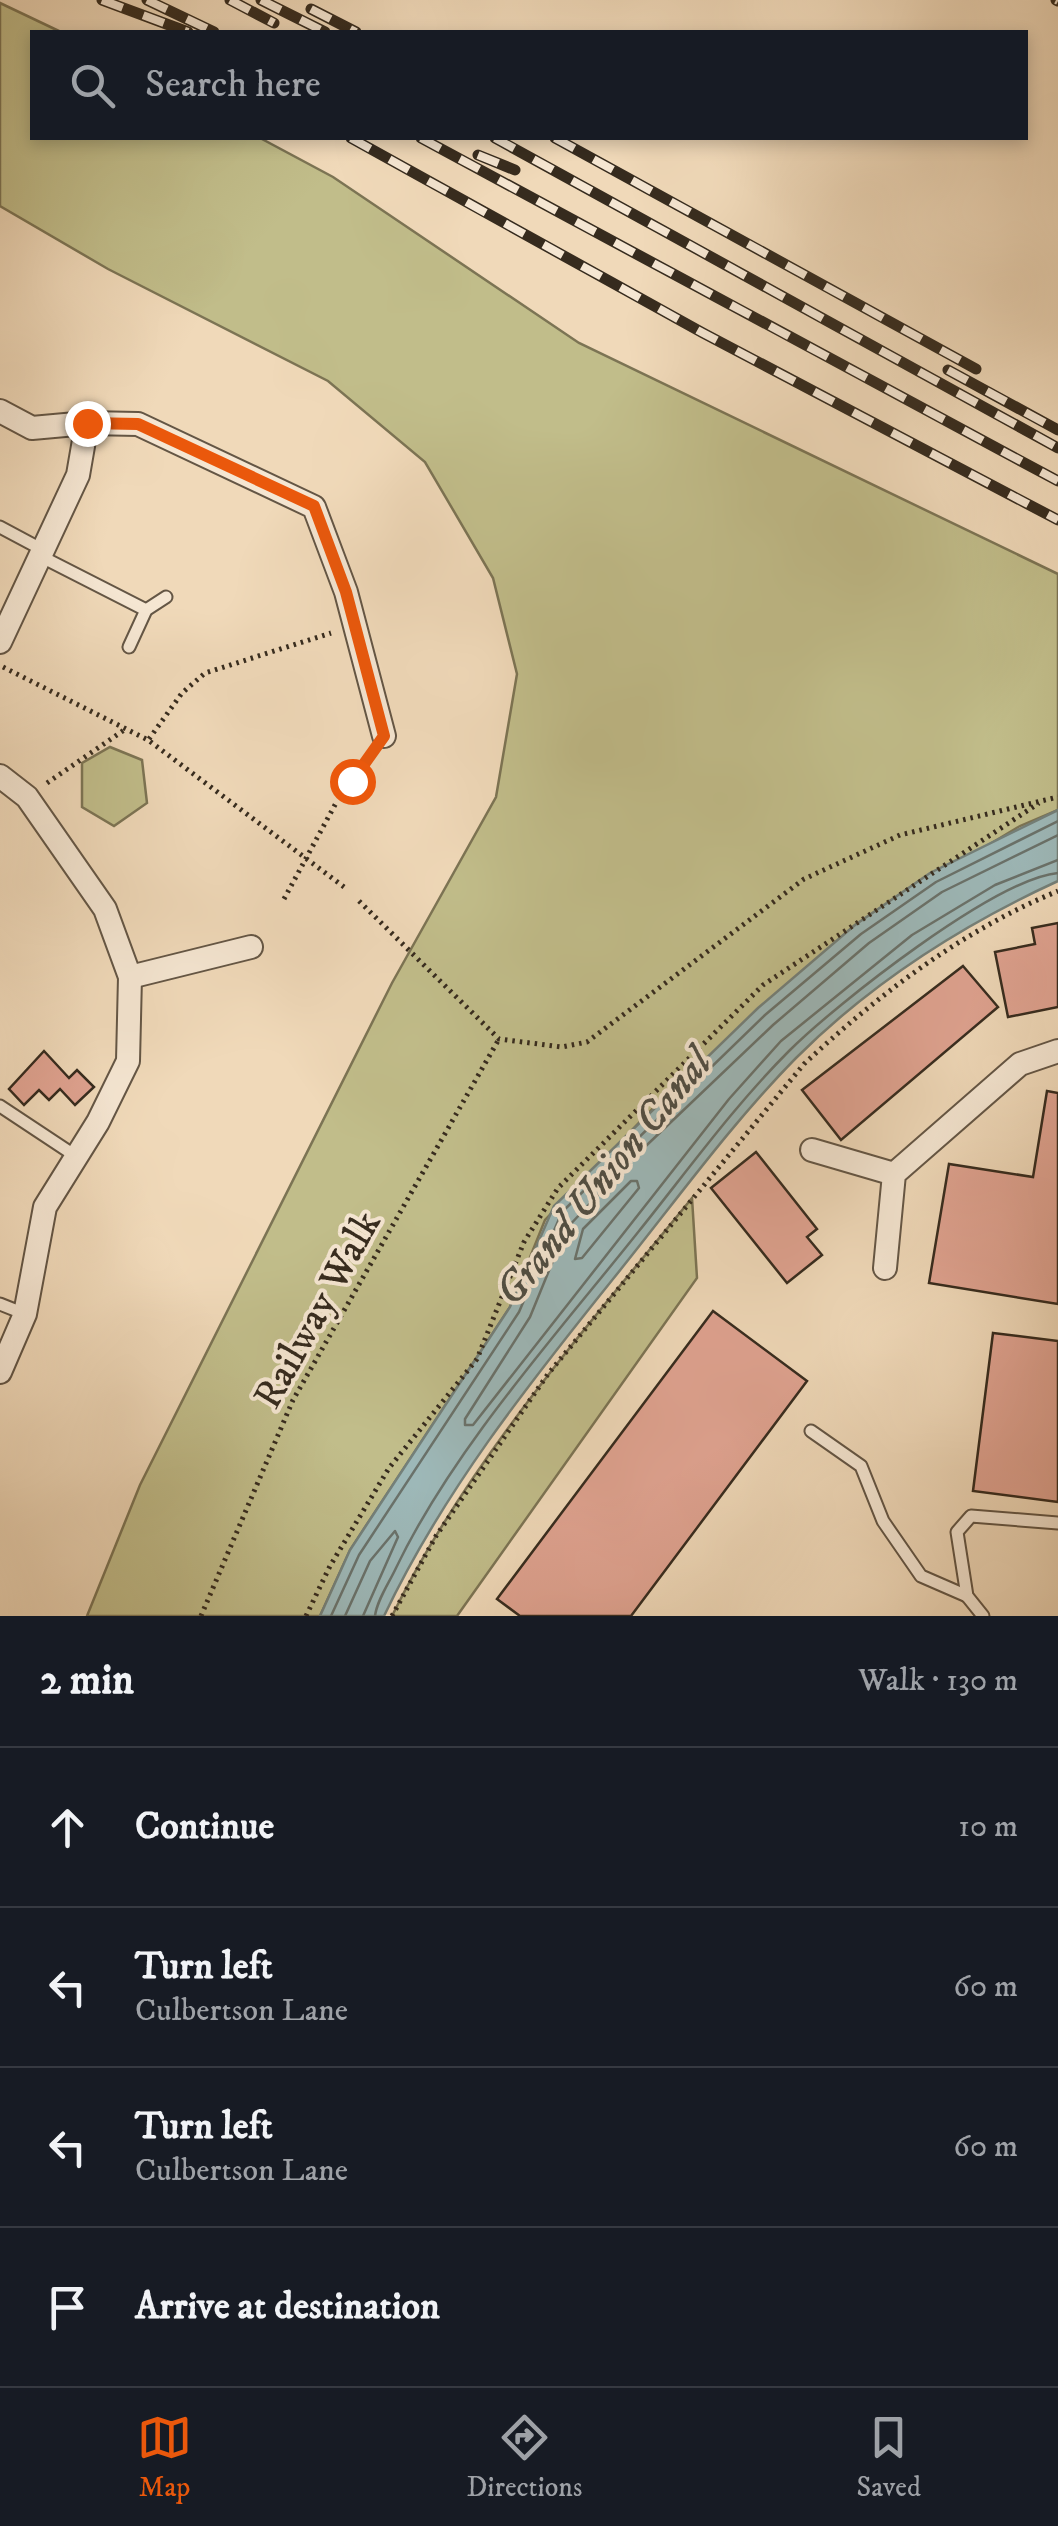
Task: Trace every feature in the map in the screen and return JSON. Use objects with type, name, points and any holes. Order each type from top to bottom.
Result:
[{"type":"street","points":[[0,410],[32,428],[138,424],[314,506],[346,592],[384,736]]},
{"type":"street","points":[[0,642],[78,475],[87,423]]},
{"type":"street","points":[[0,776],[27,797],[105,908],[130,977],[128,1061],[77,1157],[44,1207],[26,1314],[0,1372]]},
{"type":"street","points":[[130,977],[251,946]]},
{"type":"street","points":[[885,1268],[894,1174],[1020,1064],[1058,1050]]},
{"type":"street","points":[[812,1150],[894,1174]]},
{"type":"lane","points":[[0,528],[146,610]]},
{"type":"lane","points":[[129,646],[146,610],[166,597]]},
{"type":"lane","points":[[0,1106],[77,1157]]},
{"type":"lane","points":[[0,1304],[26,1314]]},
{"type":"lane","points":[[812,1431],[860,1466],[883,1521],[921,1576],[967,1596],[983,1616]]},
{"type":"lane","points":[[967,1596],[957,1532],[962,1524],[972,1516],[1058,1523]]},
{"type":"path","points":[[148,740],[182,692],[206,674],[353,626]]},
{"type":"path","points":[[0,665],[148,740],[344,887]]},
{"type":"path","points":[[27,797],[126,728]]},
{"type":"path","points":[[352,781],[384,736]]},
{"type":"path","points":[[358,901],[500,1039],[562,1046],[586,1042],[804,879],[900,835],[1058,796]]},
{"type":"path","points":[[284,899],[336,803]]},
{"type":"path","points":[[306,1616],[330,1566],[389,1468],[477,1360],[524,1242],[558,1188],[763,986],[1040,803]]},
{"type":"path","points":[[392,1616],[446,1519],[536,1390],[804,1064],[845,1026],[937,957],[1023,906],[1058,891]]},
{"type":"path","name":"Railway Walk","points":[[202,1616],[292,1400],[500,1039]]},
{"type":"shaded area","points":[[0,3],[57,30],[30,30],[30,140],[264,140],[333,177],[579,343],[1058,574],[1058,810],[1020,826],[855,925],[664,1097],[545,1220],[510,1307],[350,1550],[320,1616],[87,1616],[140,1485],[392,983],[496,797],[517,674],[493,578],[425,462],[328,381],[108,269],[0,206]]},
{"type":"shaded area","points":[[110,747],[142,760],[147,803],[114,826],[82,807],[82,763]]},
{"type":"shaded area","points":[[692,1198],[697,1278],[457,1616],[392,1616],[422,1559],[492,1451]]},
{"type":"water","name":"Grand Union Canal","points":[[1058,810],[1058,881],[919,958],[855,1005],[796,1058],[724,1138],[518,1400],[433,1526],[384,1616],[320,1616],[350,1550],[510,1307],[554,1206],[758,1008],[855,925],[930,873]]},
{"type":"building","points":[[1058,923],[1058,1007],[1008,1017],[995,952],[1035,944],[1032,928]]},
{"type":"building","points":[[963,966],[998,1007],[841,1140],[802,1090]]},
{"type":"building","points":[[44,1051],[69,1078],[77,1070],[94,1087],[75,1105],[60,1089],[49,1100],[39,1090],[24,1105],[9,1089]]},
{"type":"building","points":[[1047,1091],[1058,1093],[1058,1304],[929,1283],[949,1164],[1033,1177]]},
{"type":"building","points":[[756,1152],[817,1229],[807,1237],[822,1255],[787,1283],[711,1188]]},
{"type":"building","points":[[713,1311],[807,1381],[631,1616],[520,1616],[497,1599]]},
{"type":"building","points":[[993,1333],[1058,1341],[1058,1502],[973,1491]]},
{"type":"railway","points":[[102,0],[183,30]]},
{"type":"railway","points":[[147,0],[210,30]]},
{"type":"railway","points":[[230,0],[274,23]]},
{"type":"railway","points":[[261,0],[321,30]]},
{"type":"railway","points":[[311,9],[352,30]]},
{"type":"railway","points":[[355,140],[703,333],[1058,520]]},
{"type":"railway","points":[[425,140],[1058,481]]},
{"type":"railway","points":[[499,140],[1058,448]]},
{"type":"railway","points":[[559,140],[976,369]]},
{"type":"railway","points":[[478,155],[515,170]]},
{"type":"railway","points":[[948,370],[1058,430]]},
{"type":"route","points":[[87,423],[138,424],[314,506],[346,592],[384,736],[352,781]]}]
